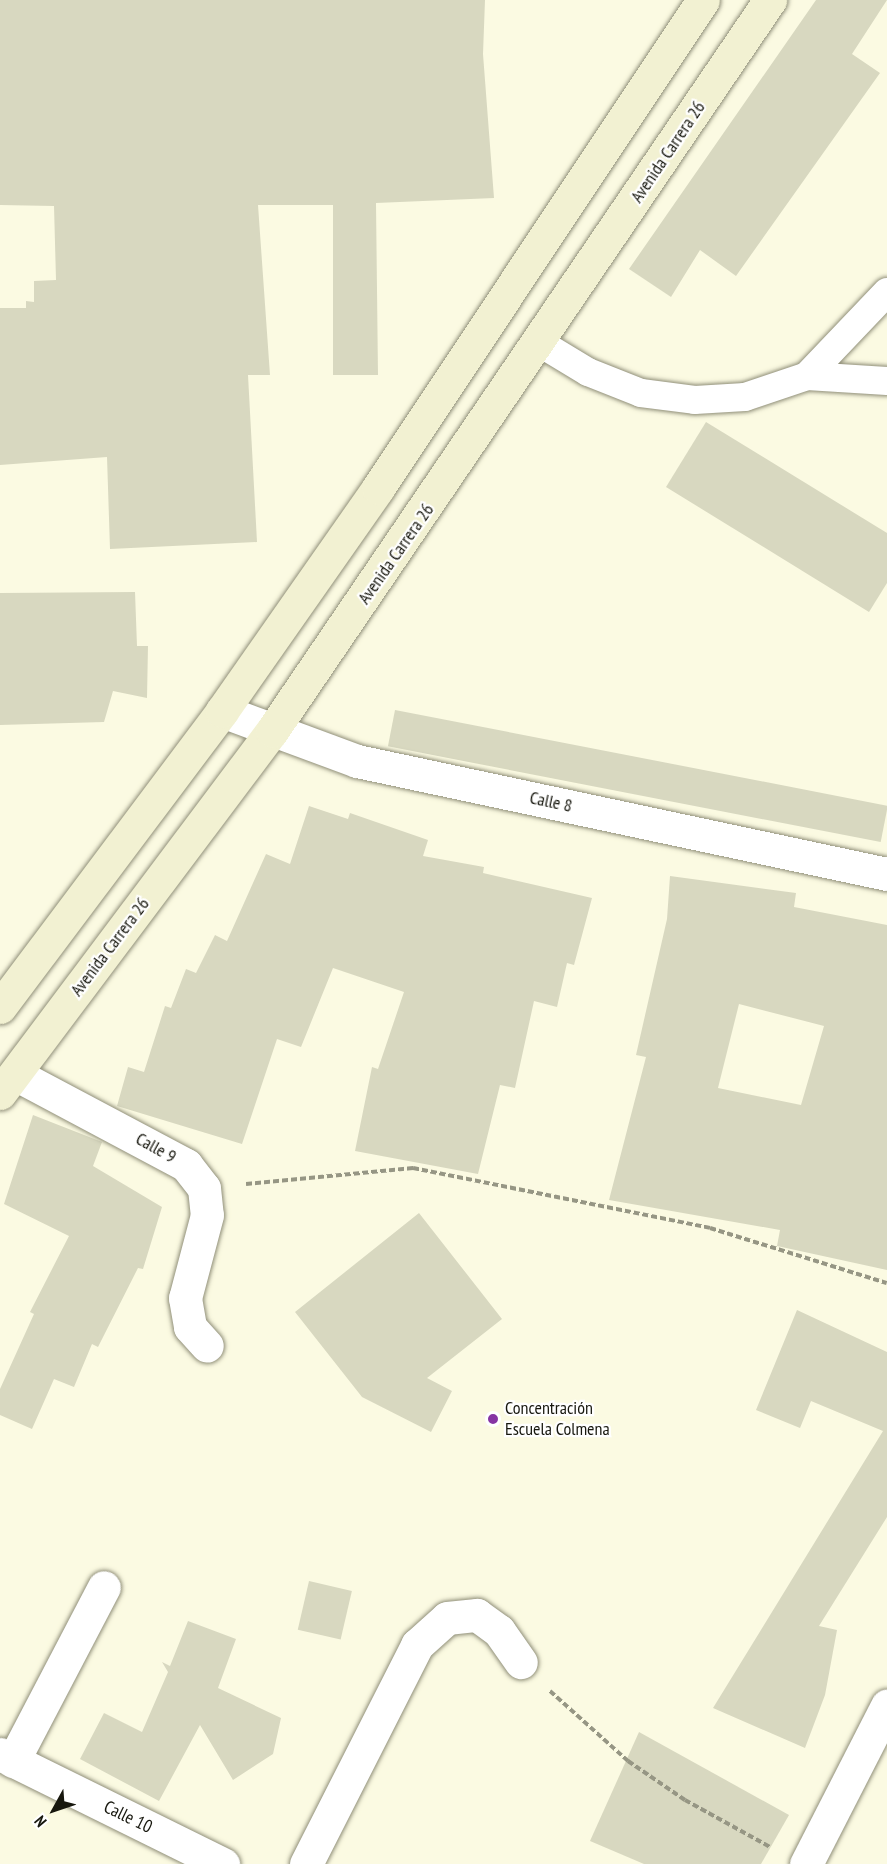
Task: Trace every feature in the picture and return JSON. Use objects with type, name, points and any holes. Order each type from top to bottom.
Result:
[{"type":"main road","points":[[0,1007],[222,711],[378,488],[703,0]]},
{"type":"main road","name":"Avenida Carrera 26","points":[[8,1083],[272,731],[540,343],[770,0]]},
{"type":"street","name":"Calle 8","points":[[222,711],[357,761],[887,874]]},
{"type":"street","name":"Calle 9","points":[[8,1083],[186,1165],[204,1188]]},
{"type":"street","points":[[204,1188],[207,1215],[185,1298],[190,1327],[207,1346]]},
{"type":"street","points":[[7,1757],[104,1587]]},
{"type":"street","points":[[306,1864],[417,1644],[447,1618],[477,1615],[499,1631],[521,1662]]},
{"type":"street","points":[[806,1864],[887,1706]]},
{"type":"street","name":"Calle 10","points":[[7,1757],[223,1864]]},
{"type":"lane","points":[[807,376],[887,292]]},
{"type":"lane","points":[[540,343],[588,372],[641,393],[695,399],[745,397],[807,376],[887,381]]},
{"type":"path","points":[[204,1188],[412,1168],[710,1228],[887,1283]]},
{"type":"path","points":[[521,1662],[628,1761],[743,1834],[806,1864]]},
{"type":"building","points":[[0,0],[485,0],[483,54],[494,198],[376,203],[378,375],[333,375],[333,205],[258,205],[270,375],[248,375],[257,542],[110,549],[107,457],[0,465],[0,308],[26,308],[26,301],[34,302],[34,281],[56,280],[54,206],[0,205]]},
{"type":"building","points":[[816,0],[887,0],[852,54],[880,73],[736,276],[700,250],[671,297],[629,269]]},
{"type":"building","points":[[706,422],[887,533],[887,583],[869,612],[666,487]]},
{"type":"building","points":[[135,592],[137,646],[148,646],[147,698],[113,691],[104,722],[0,725],[0,593]]},
{"type":"building","points":[[395,710],[887,806],[881,842],[388,746]]},
{"type":"building","points":[[309,806],[348,819],[350,813],[428,840],[423,856],[484,867],[483,873],[592,898],[574,965],[567,963],[557,1007],[534,1001],[515,1088],[500,1085],[478,1174],[355,1151],[372,1067],[378,1069],[404,992],[333,968],[301,1047],[277,1039],[242,1144],[117,1106],[128,1067],[144,1072],[165,1006],[171,1008],[186,969],[196,973],[215,935],[227,941],[266,854],[290,864]]},
{"type":"building","points":[[670,876],[796,893],[794,907],[887,925],[887,1270],[777,1246],[780,1230],[609,1200],[646,1057],[636,1055],[667,919]],"holes":[[[739,1004],[824,1026],[801,1105],[718,1088]]]},
{"type":"building","points":[[33,1115],[102,1142],[93,1166],[162,1207],[143,1269],[138,1268],[98,1347],[92,1344],[74,1387],[54,1379],[32,1429],[0,1415],[0,1389],[34,1314],[30,1312],[69,1236],[4,1204]]},
{"type":"building","points":[[419,1213],[502,1319],[427,1378],[452,1391],[431,1432],[362,1397],[295,1312]]},
{"type":"building","points":[[797,1310],[887,1352],[887,1517],[819,1626],[837,1630],[825,1695],[805,1748],[713,1708],[883,1431],[811,1401],[800,1428],[756,1410]]},
{"type":"building","points":[[309,1581],[352,1591],[341,1640],[298,1630]]},
{"type":"building","points":[[188,1621],[236,1639],[218,1688],[281,1718],[273,1754],[233,1780],[200,1725],[159,1801],[80,1759],[104,1713],[142,1732],[168,1672],[162,1662],[170,1666]]},
{"type":"building","points":[[639,1732],[789,1815],[761,1864],[644,1864],[590,1841]]},
{"type":"place","name":"Concentración Escuela Colmena","points":[[493,1419]]}]
